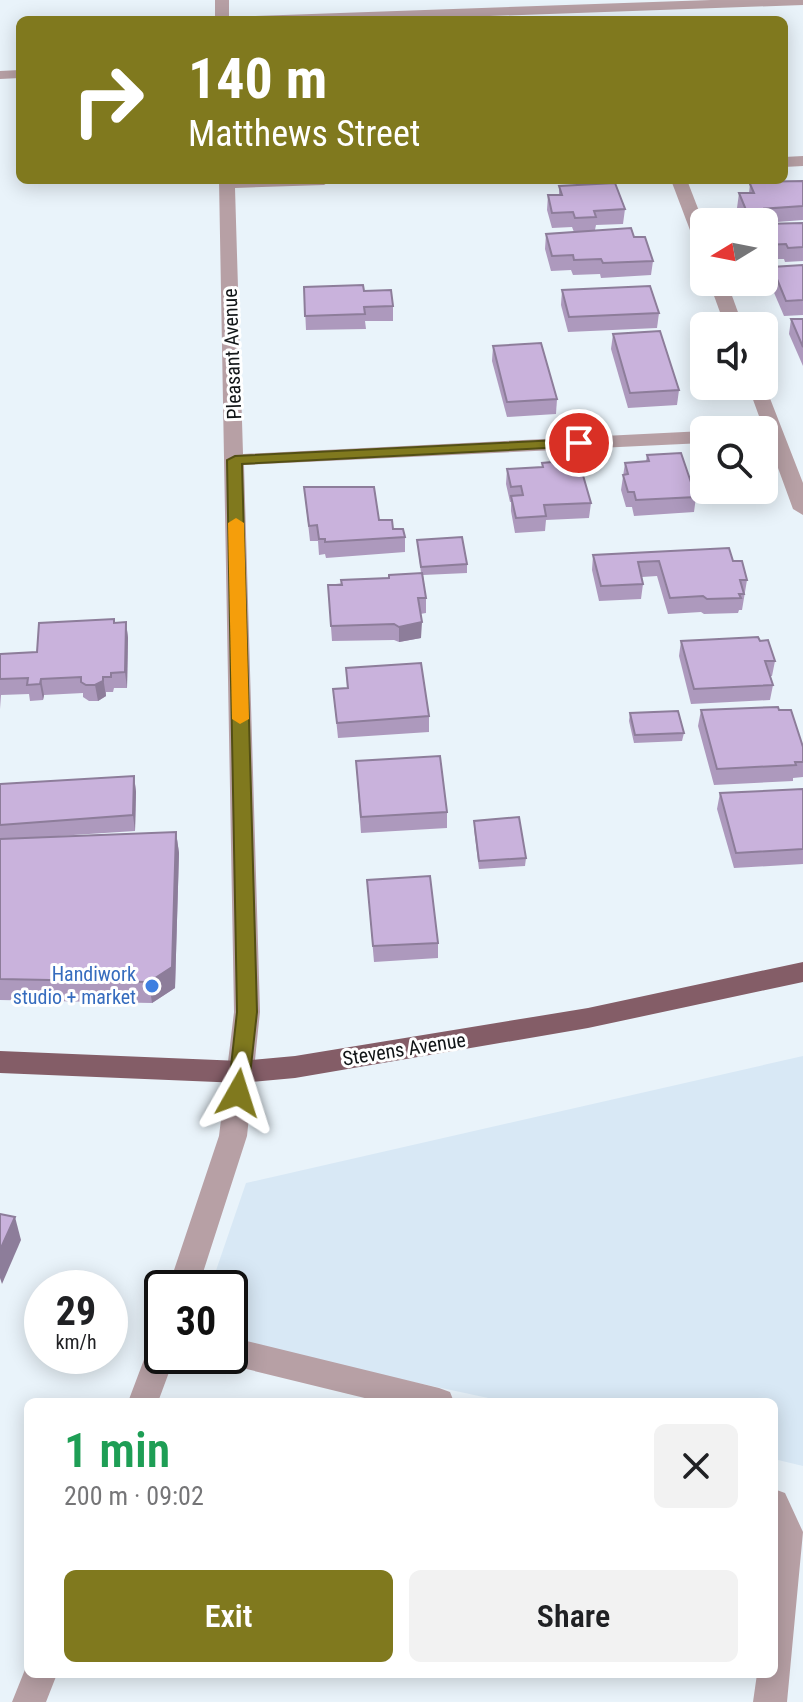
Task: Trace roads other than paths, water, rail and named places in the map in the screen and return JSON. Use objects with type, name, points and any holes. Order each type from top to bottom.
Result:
[{"type":"main road","name":"Stevens Avenue","points":[[0,1062],[241,1072],[295,1067],[588,1018],[803,972]]},
{"type":"street","points":[[387,16],[803,1]]},
{"type":"street","name":"Pleasant Avenue","points":[[189,1270],[233,1136],[247,1012],[227,184]]},
{"type":"street","points":[[681,184],[690,209]]},
{"type":"street","points":[[235,460],[690,438]]},
{"type":"street","points":[[778,452],[803,509]]},
{"type":"street","points":[[248,1355],[423,1398]]},
{"type":"street","points":[[144,1398],[153,1374]]},
{"type":"street","points":[[778,1513],[789,1537],[778,1636]]},
{"type":"street","points":[[29,1702],[38,1678]]},
{"type":"street","points":[[770,1702],[773,1678]]},
{"type":"place","name":"Handiwork studio + market","points":[[152,986]]}]
